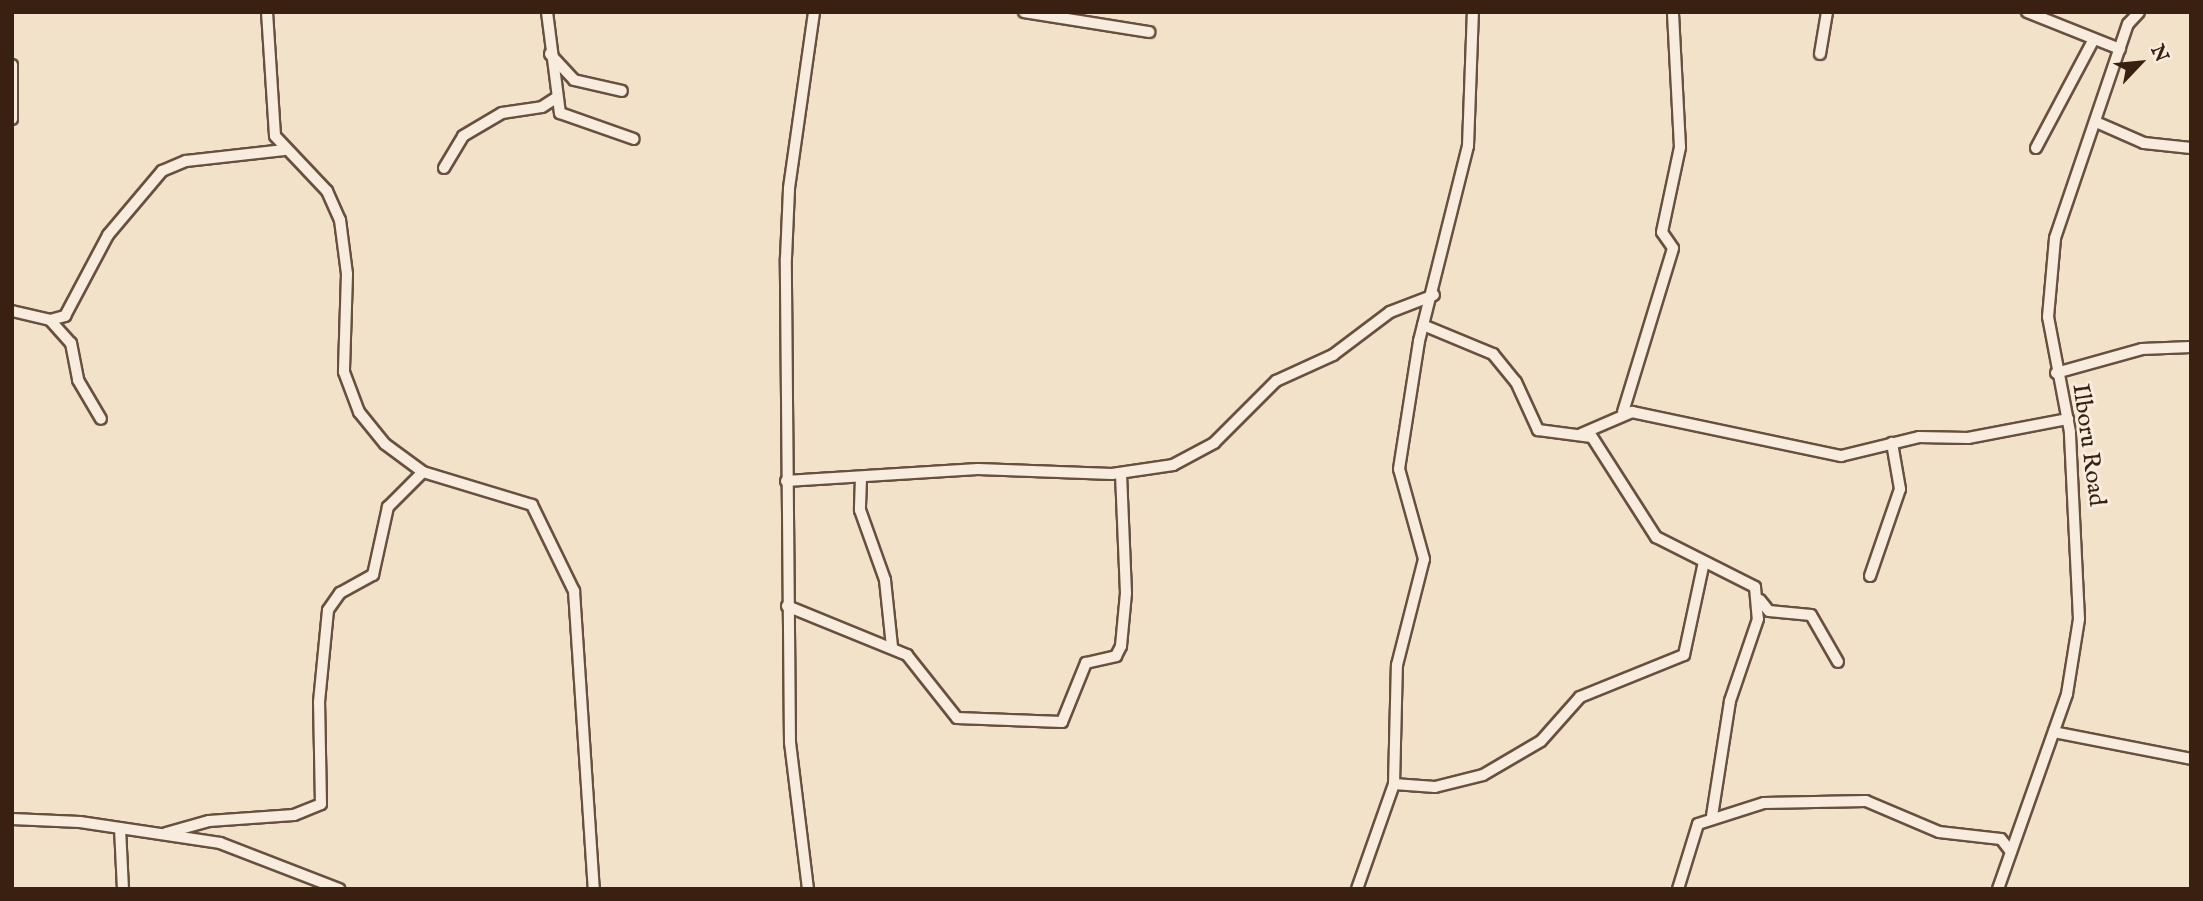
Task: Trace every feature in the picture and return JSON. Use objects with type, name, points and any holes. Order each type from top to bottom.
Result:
[{"type":"street","points":[[267,12],[272,125],[285,150],[327,191],[340,220],[347,288],[344,372],[356,405],[374,433],[423,472],[532,505],[572,584],[582,635],[579,713],[591,792],[594,889]]},
{"type":"street","points":[[547,12],[548,52],[556,98],[571,121],[634,139]]},
{"type":"street","points":[[808,889],[790,743],[786,481],[789,188],[814,12]]},
{"type":"street","points":[[1024,12],[1149,32]]},
{"type":"street","points":[[1357,889],[1394,783],[1397,664],[1424,559],[1399,478],[1423,325],[1434,295],[1468,146],[1473,12]]},
{"type":"street","points":[[1623,412],[1673,248],[1662,232],[1680,147],[1673,12]]},
{"type":"street","points":[[1820,54],[1826,12]]},
{"type":"street","points":[[2027,12],[2093,41],[2120,49]]},
{"type":"street","name":"Ilboru Road","points":[[1998,889],[2054,732],[2079,619],[2068,419],[2056,373],[2048,317],[2055,238],[2120,49],[2139,12]]},
{"type":"street","points":[[2036,148],[2093,41]]},
{"type":"street","points":[[548,52],[575,80],[622,91]]},
{"type":"street","points":[[12,65],[13,113]]},
{"type":"street","points":[[444,168],[463,136],[502,113],[542,107],[556,98]]},
{"type":"street","points":[[2096,122],[2144,143],[2191,148]]},
{"type":"street","points":[[50,320],[71,310],[108,235],[162,171],[186,161],[258,158],[285,150]]},
{"type":"street","points":[[786,481],[978,469],[1121,473],[1195,457],[1276,381],[1333,355],[1390,312],[1434,295]]},
{"type":"street","points":[[12,311],[50,320],[71,343],[78,380],[101,419]]},
{"type":"street","points":[[1423,325],[1493,354],[1516,382],[1538,430],[1581,434],[1596,442],[1656,537],[1704,562],[1748,580],[1769,611],[1811,615],[1838,662]]},
{"type":"street","points":[[2056,373],[2142,349],[2191,347]]},
{"type":"street","points":[[1581,434],[1623,412],[1827,457],[1892,443],[1968,438],[2068,419]]},
{"type":"street","points":[[1870,576],[1900,489],[1892,443]]},
{"type":"street","points":[[166,833],[209,821],[294,815],[321,804],[320,688],[328,610],[335,597],[373,575],[388,508],[423,472]]},
{"type":"street","points":[[787,606],[892,647],[914,662],[941,706],[957,718],[1067,720],[1088,661],[1116,656],[1121,646],[1126,593],[1121,473]]},
{"type":"street","points":[[861,478],[860,510],[885,580],[892,647]]},
{"type":"street","points":[[1394,783],[1435,787],[1483,775],[1541,741],[1580,697],[1684,655],[1704,562]]},
{"type":"street","points":[[1712,816],[1730,701],[1760,600]]},
{"type":"street","points":[[2054,732],[2191,760]]},
{"type":"street","points":[[1678,889],[1693,830],[1712,816],[1764,803],[1866,801],[1939,832],[2001,839],[2011,852]]},
{"type":"street","points":[[12,819],[166,833],[242,849],[339,889]]},
{"type":"street","points":[[120,828],[123,889]]}]
